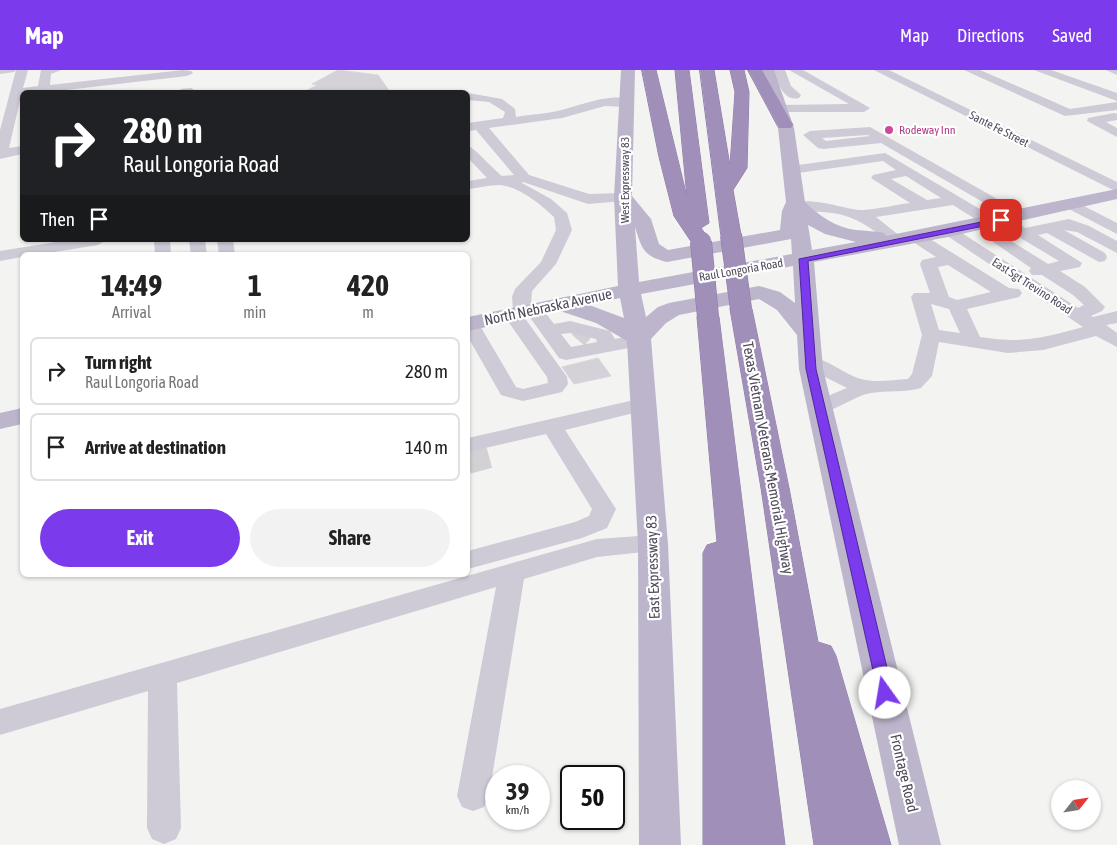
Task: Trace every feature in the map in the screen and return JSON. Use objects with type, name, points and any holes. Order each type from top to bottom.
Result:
[{"type":"highway","points":[[649,70],[666,157],[683,216],[701,242]]},
{"type":"highway","points":[[682,70],[764,845]]},
{"type":"highway","name":"Texas Vietnam Veterans Memorial Highway","points":[[707,70],[741,309],[775,488],[835,845]]},
{"type":"highway","points":[[725,192],[738,168],[742,92],[737,70]]},
{"type":"highway","points":[[755,70],[785,125]]},
{"type":"highway","points":[[714,381],[724,845]]},
{"type":"highway","points":[[775,488],[870,845]]},
{"type":"main road","name":"West Expressway 83","points":[[628,70],[623,197],[629,290]]},
{"type":"main road","points":[[767,70],[785,125],[791,170]]},
{"type":"main road","name":"Frontage Road","points":[[791,170],[803,259],[809,349],[820,407],[920,845]]},
{"type":"main road","name":"Raul Longoria Road","points":[[629,290],[942,232],[1005,226],[1070,204],[1117,194]]},
{"type":"main road","points":[[623,197],[642,220],[648,244],[654,251],[672,257],[782,236],[789,232],[791,211],[797,205],[818,224],[841,232],[866,237],[942,232]]},
{"type":"main road","name":"North Nebraska Avenue","points":[[470,324],[629,290]]},
{"type":"main road","name":"East Expressway 83","points":[[629,290],[629,342],[644,404],[653,544],[660,845]]},
{"type":"main road","points":[[558,304],[590,311],[614,321],[629,342],[670,310],[758,292],[768,294],[778,300],[794,314],[809,349]]},
{"type":"main road","points":[[0,421],[20,416]]},
{"type":"street","points":[[0,71],[10,70]]},
{"type":"street","points":[[0,155],[6,135],[17,112],[17,92],[22,70]]},
{"type":"street","points":[[44,87],[46,71],[55,70]]},
{"type":"street","points":[[28,90],[139,70]]},
{"type":"street","points":[[779,70],[786,88],[807,109]]},
{"type":"street","points":[[778,101],[807,109],[864,108],[795,70]]},
{"type":"street","name":"Sante Fe Street","points":[[880,70],[1117,188]]},
{"type":"street","points":[[970,70],[1069,113],[1117,106]]},
{"type":"street","points":[[1040,70],[1117,97]]},
{"type":"street","points":[[1112,70],[1117,72]]},
{"type":"street","points":[[44,87],[186,72],[188,81],[122,90]]},
{"type":"street","points":[[778,101],[795,95]]},
{"type":"street","points":[[470,97],[494,100],[507,105],[511,112],[508,121]]},
{"type":"street","points":[[477,128],[508,121],[562,114],[604,102],[627,103]]},
{"type":"street","points":[[1117,116],[1093,121],[1117,133]]},
{"type":"street","points":[[785,125],[800,127],[812,141],[825,165]]},
{"type":"street","points":[[477,128],[524,178]]},
{"type":"street","points":[[812,141],[870,131],[966,187],[1047,269],[1096,307],[1088,323]]},
{"type":"street","points":[[6,135],[20,132]]},
{"type":"street","points":[[0,155],[20,150]]},
{"type":"street","points":[[470,152],[482,167],[498,180],[518,186],[546,202],[562,216],[564,230],[548,264],[524,289],[521,297],[522,312],[557,378],[558,384],[555,388],[523,395],[508,391],[470,327]]},
{"type":"street","points":[[0,155],[20,156]]},
{"type":"street","points":[[791,170],[885,157],[955,200],[1074,263]]},
{"type":"street","points":[[482,167],[511,162]]},
{"type":"street","points":[[909,171],[878,178],[925,205]]},
{"type":"street","points":[[470,185],[524,178],[588,199],[623,197]]},
{"type":"street","points":[[966,187],[987,182],[1008,194]]},
{"type":"street","points":[[797,205],[822,207],[862,215],[955,200]]},
{"type":"street","points":[[1070,204],[1117,229]]},
{"type":"street","points":[[862,215],[892,236]]},
{"type":"street","points":[[1005,226],[1048,227],[1065,224],[1076,225],[1117,248]]},
{"type":"street","points":[[1048,227],[1099,258]]},
{"type":"street","name":"East Sgt Trevino Road","points":[[942,232],[1017,276],[1117,341]]},
{"type":"street","points":[[916,237],[1006,294]]},
{"type":"street","points":[[26,252],[87,244]]},
{"type":"street","points":[[0,256],[20,253]]},
{"type":"street","points":[[1017,276],[1117,254]]},
{"type":"street","points":[[950,259],[928,264],[949,303],[973,341]]},
{"type":"street","points":[[820,407],[834,399],[865,388],[914,384],[922,376],[931,335],[920,297],[949,303],[1006,294],[1034,287]]},
{"type":"street","points":[[522,312],[551,330],[578,340],[629,342]]},
{"type":"street","points":[[931,335],[1008,347],[1044,344],[1088,323],[1117,317]]},
{"type":"street","points":[[551,330],[570,327],[578,340]]},
{"type":"street","points":[[578,340],[603,335],[629,342]]},
{"type":"street","points":[[809,349],[847,382],[865,388]]},
{"type":"street","points":[[470,445],[644,404]]},
{"type":"street","points":[[470,559],[598,522],[604,509],[552,426]]},
{"type":"street","points":[[497,455],[509,444],[514,434]]},
{"type":"street","points":[[0,722],[597,548],[653,544]]},
{"type":"street","points":[[473,796],[512,573]]},
{"type":"street","points":[[162,675],[164,828]]},
{"type":"building","points":[[338,70],[378,75],[389,90],[308,90],[317,85],[312,84]]},
{"type":"building","points":[[598,358],[611,376],[574,384],[562,367]]},
{"type":"tunnel","points":[[578,340],[584,333]]},
{"type":"tunnel","points":[[470,462],[497,455]]},
{"type":"place","name":"Rodeway Inn","points":[[889,130]]},
{"type":"route","points":[[885,693],[811,369],[803,259],[1001,220]]}]
